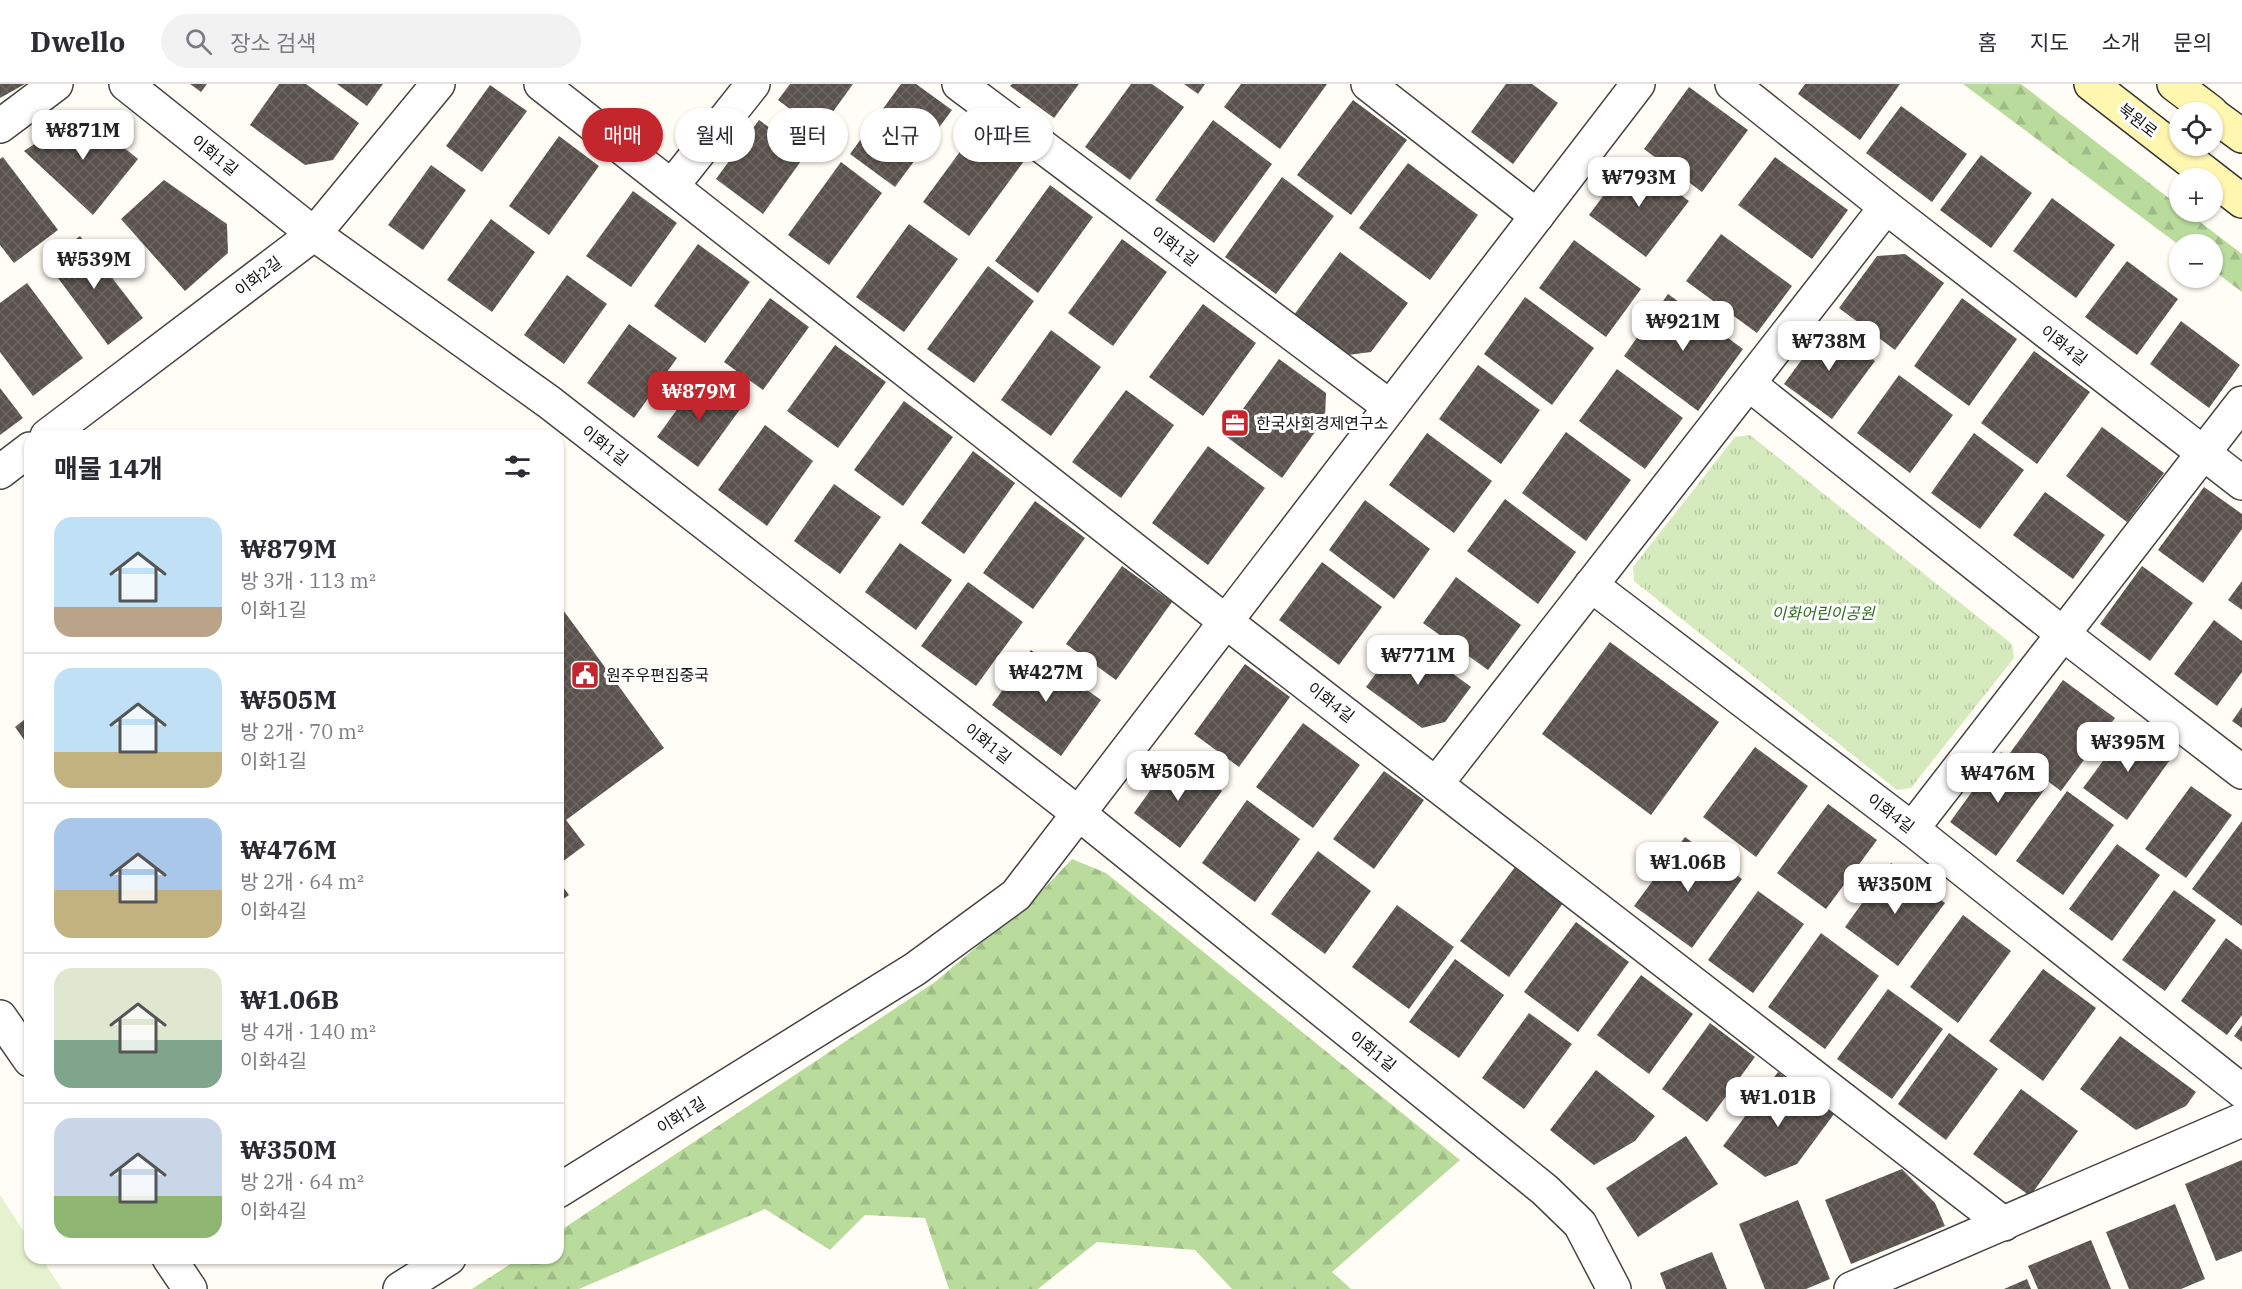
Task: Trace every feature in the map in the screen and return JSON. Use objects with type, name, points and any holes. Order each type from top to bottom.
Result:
[{"type":"street","points":[[0,126],[56,84]]},
{"type":"street","name":"이화1길","points":[[126,84],[314,234],[549,402],[1078,813],[1545,1190],[1580,1224],[1614,1289]]},
{"type":"street","name":"이화2길","points":[[55,430],[314,234],[438,84]]},
{"type":"street","points":[[541,84],[1226,621]]},
{"type":"street","points":[[672,186],[753,84]]},
{"type":"street","name":"이화1길","points":[[959,84],[1390,407]]},
{"type":"street","points":[[1368,84],[1537,216]]},
{"type":"street","name":"이화1길","points":[[564,1187],[904,976],[1016,895],[1638,84]]},
{"type":"street","name":"이화4길","points":[[1732,84],[1886,207],[2242,483]]},
{"type":"street","name":"북원로","points":[[2091,84],[2242,201]]},
{"type":"street","points":[[2174,84],[2198,102]]},
{"type":"street","points":[[2223,121],[2242,136]]},
{"type":"street","points":[[1436,784],[1886,207]]},
{"type":"street","points":[[1749,384],[2063,634],[2242,772]]},
{"type":"street","points":[[1912,829],[2242,403]]},
{"type":"street","points":[[0,472],[24,454]]},
{"type":"street","name":"이화4길","points":[[1592,585],[1912,829],[2242,1091]]},
{"type":"street","name":"이화4길","points":[[1226,621],[2004,1224]]},
{"type":"street","points":[[0,1017],[24,1051]]},
{"type":"street","points":[[1851,1289],[2242,1120]]},
{"type":"street","points":[[173,1264],[190,1289]]},
{"type":"street","points":[[400,1289],[440,1264]]},
{"type":"green space","points":[[1963,84],[2021,84],[2169,198],[2169,222],[2200,222],[2216,234],[2169,234],[2169,238]]},
{"type":"green space","points":[[2223,239],[2242,254],[2242,292],[2223,278]]},
{"type":"green space","name":"이화어린이공원","points":[[1750,435],[2012,644],[2014,658],[1911,788],[1897,790],[1634,581],[1633,567],[1735,437]]},
{"type":"green space","points":[[1072,859],[1106,873],[1460,1160],[1332,1272],[1351,1289],[1232,1289],[1195,1250],[1097,1242],[1038,1289],[949,1289],[925,1218],[865,1215],[830,1250],[765,1209],[579,1289],[472,1289],[510,1264],[564,1264],[564,1228],[935,982],[1039,894]]},
{"type":"green space","points":[[0,1195],[24,1232],[24,1264],[45,1264],[62,1289],[0,1289]]},
{"type":"building","points":[[0,84],[25,84],[0,98]]},
{"type":"building","points":[[190,84],[207,84],[201,92]]},
{"type":"building","points":[[279,84],[306,84],[359,123],[333,160],[305,165],[250,125]]},
{"type":"building","points":[[337,84],[383,84],[367,106]]},
{"type":"building","points":[[790,84],[853,84],[836,108],[789,108],[778,100]]},
{"type":"building","points":[[901,84],[916,84],[952,110],[941,125],[941,108],[884,108]]},
{"type":"building","points":[[1012,84],[1079,84],[1054,118],[1053,108],[1040,108],[1010,86]]},
{"type":"building","points":[[1131,84],[1152,84],[1184,107],[1130,180],[1085,147]]},
{"type":"building","points":[[1184,84],[1205,84],[1198,94]]},
{"type":"building","points":[[1241,84],[1327,84],[1280,149],[1224,107]]},
{"type":"building","points":[[1506,84],[1532,84],[1558,103],[1513,164],[1471,132]]},
{"type":"building","points":[[1805,84],[1900,84],[1860,140],[1798,94]]},
{"type":"building","points":[[490,85],[527,111],[482,172],[446,146]]},
{"type":"building","points":[[1689,87],[1748,130],[1702,192],[1644,149]]},
{"type":"building","points":[[1353,100],[1407,140],[1351,215],[1297,175]]},
{"type":"building","points":[[1901,106],[1967,154],[1932,202],[1866,153]]},
{"type":"building","points":[[81,113],[138,159],[93,215],[24,151]]},
{"type":"building","points":[[759,120],[767,126],[767,162],[800,162],[763,214],[716,179],[728,162],[755,162],[755,125]]},
{"type":"building","points":[[1213,120],[1272,164],[1214,243],[1155,200]]},
{"type":"building","points":[[559,136],[582,153],[582,162],[594,162],[599,166],[549,235],[509,206]]},
{"type":"building","points":[[860,140],[860,161],[850,154]]},
{"type":"building","points":[[1981,155],[2032,193],[1991,248],[1940,210]]},
{"type":"building","points":[[3,157],[58,230],[14,263],[0,245],[0,159]]},
{"type":"building","points":[[1775,157],[1848,210],[1812,259],[1738,205]]},
{"type":"building","points":[[1631,158],[1689,201],[1646,257],[1589,215]]},
{"type":"building","points":[[953,161],[1023,162],[969,236],[923,202]]},
{"type":"building","points":[[841,162],[882,193],[829,265],[788,235]]},
{"type":"building","points":[[861,162],[914,162],[895,187]]},
{"type":"building","points":[[1408,163],[1478,215],[1430,280],[1359,228]]},
{"type":"building","points":[[431,165],[466,190],[423,250],[388,225]]},
{"type":"building","points":[[1282,177],[1334,216],[1276,294],[1225,257]]},
{"type":"building","points":[[164,180],[227,224],[228,253],[185,291],[121,219]]},
{"type":"building","points":[[1050,185],[1093,217],[1038,293],[995,261]]},
{"type":"building","points":[[633,191],[677,223],[631,287],[586,256]]},
{"type":"building","points":[[2052,198],[2115,245],[2076,298],[2013,251]]},
{"type":"building","points":[[491,219],[535,252],[492,312],[447,280]]},
{"type":"building","points":[[909,224],[958,259],[904,332],[856,297]]},
{"type":"building","points":[[1721,234],[1792,286],[1757,333],[1686,281]]},
{"type":"building","points":[[80,236],[143,318],[108,345],[46,262]]},
{"type":"building","points":[[1122,239],[1167,272],[1113,346],[1068,313]]},
{"type":"building","points":[[1574,240],[1641,289],[1606,337],[1539,288]]},
{"type":"building","points":[[698,244],[750,282],[705,343],[654,306]]},
{"type":"building","points":[[1340,252],[1408,303],[1371,352],[1340,356],[1291,319]]},
{"type":"building","points":[[1905,254],[1944,283],[1895,350],[1839,308],[1877,256]]},
{"type":"building","points":[[2127,261],[2178,299],[2137,355],[2085,317]]},
{"type":"building","points":[[988,266],[1034,301],[974,383],[927,349]]},
{"type":"building","points":[[567,275],[607,304],[564,364],[524,335]]},
{"type":"building","points":[[27,283],[83,358],[33,396],[0,352],[0,303]]},
{"type":"building","points":[[1668,294],[1743,349],[1698,411],[1624,356]]},
{"type":"building","points":[[1525,297],[1594,348],[1552,405],[1484,354]]},
{"type":"building","points":[[770,298],[809,327],[763,390],[724,362]]},
{"type":"building","points":[[1962,298],[2017,339],[1969,406],[1914,366]]},
{"type":"building","points":[[1203,304],[1256,343],[1203,416],[1149,377]]},
{"type":"building","points":[[2181,321],[2240,365],[2209,408],[2150,364]]},
{"type":"building","points":[[629,324],[677,358],[634,418],[587,383]]},
{"type":"building","points":[[1827,325],[1875,361],[1832,419],[1784,384]]},
{"type":"building","points":[[1051,330],[1101,367],[1051,436],[1001,400]]},
{"type":"building","points":[[835,345],[886,382],[838,448],[787,411]]},
{"type":"building","points":[[2034,351],[2090,392],[2037,464],[1981,423]]},
{"type":"building","points":[[1279,359],[1326,393],[1325,418],[1282,478],[1224,435]]},
{"type":"building","points":[[1478,365],[1540,410],[1501,464],[1439,419]]},
{"type":"building","points":[[1617,369],[1683,418],[1645,469],[1579,421]]},
{"type":"building","points":[[1899,375],[1953,415],[1910,473],[1857,433]]},
{"type":"building","points":[[700,378],[741,408],[698,467],[657,437]]},
{"type":"building","points":[[0,388],[23,418],[0,435]]},
{"type":"building","points":[[1126,390],[1174,425],[1121,498],[1072,462]]},
{"type":"building","points":[[904,401],[953,437],[903,506],[854,470]]},
{"type":"building","points":[[765,425],[813,461],[767,526],[718,490]]},
{"type":"building","points":[[2102,427],[2164,473],[2127,522],[2066,476]]},
{"type":"building","points":[[1566,432],[1631,480],[1586,541],[1522,493]]},
{"type":"building","points":[[1427,433],[1492,481],[1454,533],[1389,485]]},
{"type":"building","points":[[1974,433],[2024,470],[1980,529],[1931,493]]},
{"type":"building","points":[[1208,446],[1265,488],[1208,565],[1152,523]]},
{"type":"building","points":[[973,451],[1015,483],[964,554],[921,523]]},
{"type":"building","points":[[834,484],[881,517],[840,574],[794,541]]},
{"type":"building","points":[[2204,487],[2242,514],[2242,529],[2203,583],[2158,550]]},
{"type":"building","points":[[2045,492],[2105,535],[2073,579],[2013,535]]},
{"type":"building","points":[[1505,499],[1576,552],[1538,604],[1467,551]]},
{"type":"building","points":[[1365,500],[1430,549],[1394,599],[1329,550]]},
{"type":"building","points":[[1035,501],[1085,538],[1033,609],[983,573]]},
{"type":"building","points":[[900,543],[952,580],[916,630],[865,592]]},
{"type":"building","points":[[1322,562],[1382,607],[1339,665],[1279,620]]},
{"type":"building","points":[[1122,566],[1172,602],[1116,680],[1066,644]]},
{"type":"building","points":[[2142,566],[2193,603],[2150,661],[2100,624]]},
{"type":"building","points":[[1456,577],[1521,625],[1488,670],[1423,623]]},
{"type":"building","points":[[2242,581],[2242,610],[2228,600]]},
{"type":"building","points":[[968,582],[1023,622],[976,686],[921,646]]},
{"type":"building","name":"원주우편집중국","points":[[564,611],[664,748],[566,820],[585,845],[564,861]]},
{"type":"building","points":[[2214,620],[2242,641],[2242,672],[2217,706],[2174,674]]},
{"type":"building","points":[[1403,637],[1471,687],[1445,722],[1422,728],[1366,687]]},
{"type":"building","points":[[1610,642],[1719,722],[1651,815],[1542,734]]},
{"type":"building","points":[[1031,650],[1101,700],[1061,756],[992,705]]},
{"type":"building","points":[[1245,664],[1290,697],[1239,767],[1194,734]]},
{"type":"building","points":[[2063,680],[2115,718],[2061,791],[2010,753]]},
{"type":"building","points":[[2242,707],[2242,728],[2232,721]]},
{"type":"building","points":[[24,720],[24,740],[15,727]]},
{"type":"building","points":[[1303,723],[1360,765],[1313,828],[1256,787]]},
{"type":"building","points":[[2129,726],[2172,757],[2127,820],[2083,788]]},
{"type":"building","points":[[1755,747],[1808,786],[1756,857],[1703,817]]},
{"type":"building","points":[[2001,752],[2047,786],[1996,856],[1950,822]]},
{"type":"building","points":[[1175,756],[1222,791],[1180,848],[1134,813]]},
{"type":"building","points":[[1384,771],[1424,800],[1374,869],[1333,839]]},
{"type":"building","points":[[2191,786],[2232,815],[2186,878],[2145,849]]},
{"type":"building","points":[[2067,791],[2114,825],[2063,895],[2016,861]]},
{"type":"building","points":[[1247,800],[1300,839],[1255,902],[1202,863]]},
{"type":"building","points":[[1828,804],[1877,840],[1826,909],[1777,873]]},
{"type":"building","points":[[2242,821],[2242,926],[2192,889]]},
{"type":"building","points":[[1685,837],[1742,879],[1692,948],[1634,906]]},
{"type":"building","points":[[2117,844],[2160,875],[2112,941],[2069,909]]},
{"type":"building","points":[[1318,851],[1371,891],[1325,954],[1271,914]]},
{"type":"building","points":[[1518,863],[1566,899],[1509,977],[1460,941]]},
{"type":"building","points":[[1891,863],[1945,903],[1898,966],[1845,927]]},
{"type":"building","points":[[564,888],[569,895],[564,899]]},
{"type":"building","points":[[2174,890],[2216,920],[2165,991],[2122,960]]},
{"type":"building","points":[[1758,891],[1804,924],[1753,993],[1708,960]]},
{"type":"building","points":[[1397,905],[1454,947],[1409,1009],[1352,967]]},
{"type":"building","points":[[1963,915],[2011,951],[1958,1023],[1910,987]]},
{"type":"building","points":[[1576,922],[1629,962],[1578,1032],[1524,992]]},
{"type":"building","points":[[1821,933],[1879,976],[1825,1049],[1768,1007]]},
{"type":"building","points":[[2226,938],[2242,950],[2242,1015],[2227,1035],[2181,1001]]},
{"type":"building","points":[[1455,959],[1504,995],[1459,1058],[1409,1022]]},
{"type":"building","points":[[2043,969],[2096,1008],[2043,1081],[1989,1041]]},
{"type":"building","points":[[1641,975],[1693,1014],[1649,1074],[1597,1035]]},
{"type":"building","points":[[1888,989],[1943,1029],[1892,1099],[1837,1059]]},
{"type":"building","points":[[1529,1013],[1572,1044],[1524,1109],[1482,1078]]},
{"type":"building","points":[[1710,1023],[1755,1057],[1707,1122],[1662,1089]]},
{"type":"building","points":[[2242,1025],[2242,1042],[2234,1036]]},
{"type":"building","points":[[1949,1033],[1998,1069],[1946,1140],[1898,1104]]},
{"type":"building","points":[[2120,1036],[2196,1092],[2186,1106],[2136,1130],[2080,1089]]},
{"type":"building","points":[[1596,1070],[1655,1116],[1635,1141],[1594,1165],[1550,1130]]},
{"type":"building","points":[[1778,1072],[1834,1114],[1797,1164],[1765,1177],[1723,1146]]},
{"type":"building","points":[[2021,1089],[2078,1131],[2030,1196],[1973,1154]]},
{"type":"building","points":[[1686,1136],[1718,1184],[1638,1237],[1606,1188]]},
{"type":"building","points":[[2242,1160],[2242,1251],[2216,1261],[2185,1184]]},
{"type":"building","points":[[1902,1169],[1935,1203],[1945,1226],[1851,1264],[1825,1200]]},
{"type":"building","points":[[1798,1200],[1830,1279],[1806,1289],[1765,1289],[1739,1224]]},
{"type":"building","points":[[2175,1204],[2205,1279],[2181,1289],[2129,1289],[2106,1232]]},
{"type":"building","points":[[2091,1240],[2111,1289],[2038,1289],[2028,1266]]},
{"type":"building","points":[[1712,1252],[1727,1289],[1666,1289],[1660,1273]]},
{"type":"building","points":[[2027,1279],[2031,1289],[2004,1289]]},
{"type":"place","name":"한국사회경제연구소","points":[[1235,423]]},
{"type":"place","name":"원주우편집중국","points":[[585,675]]}]
